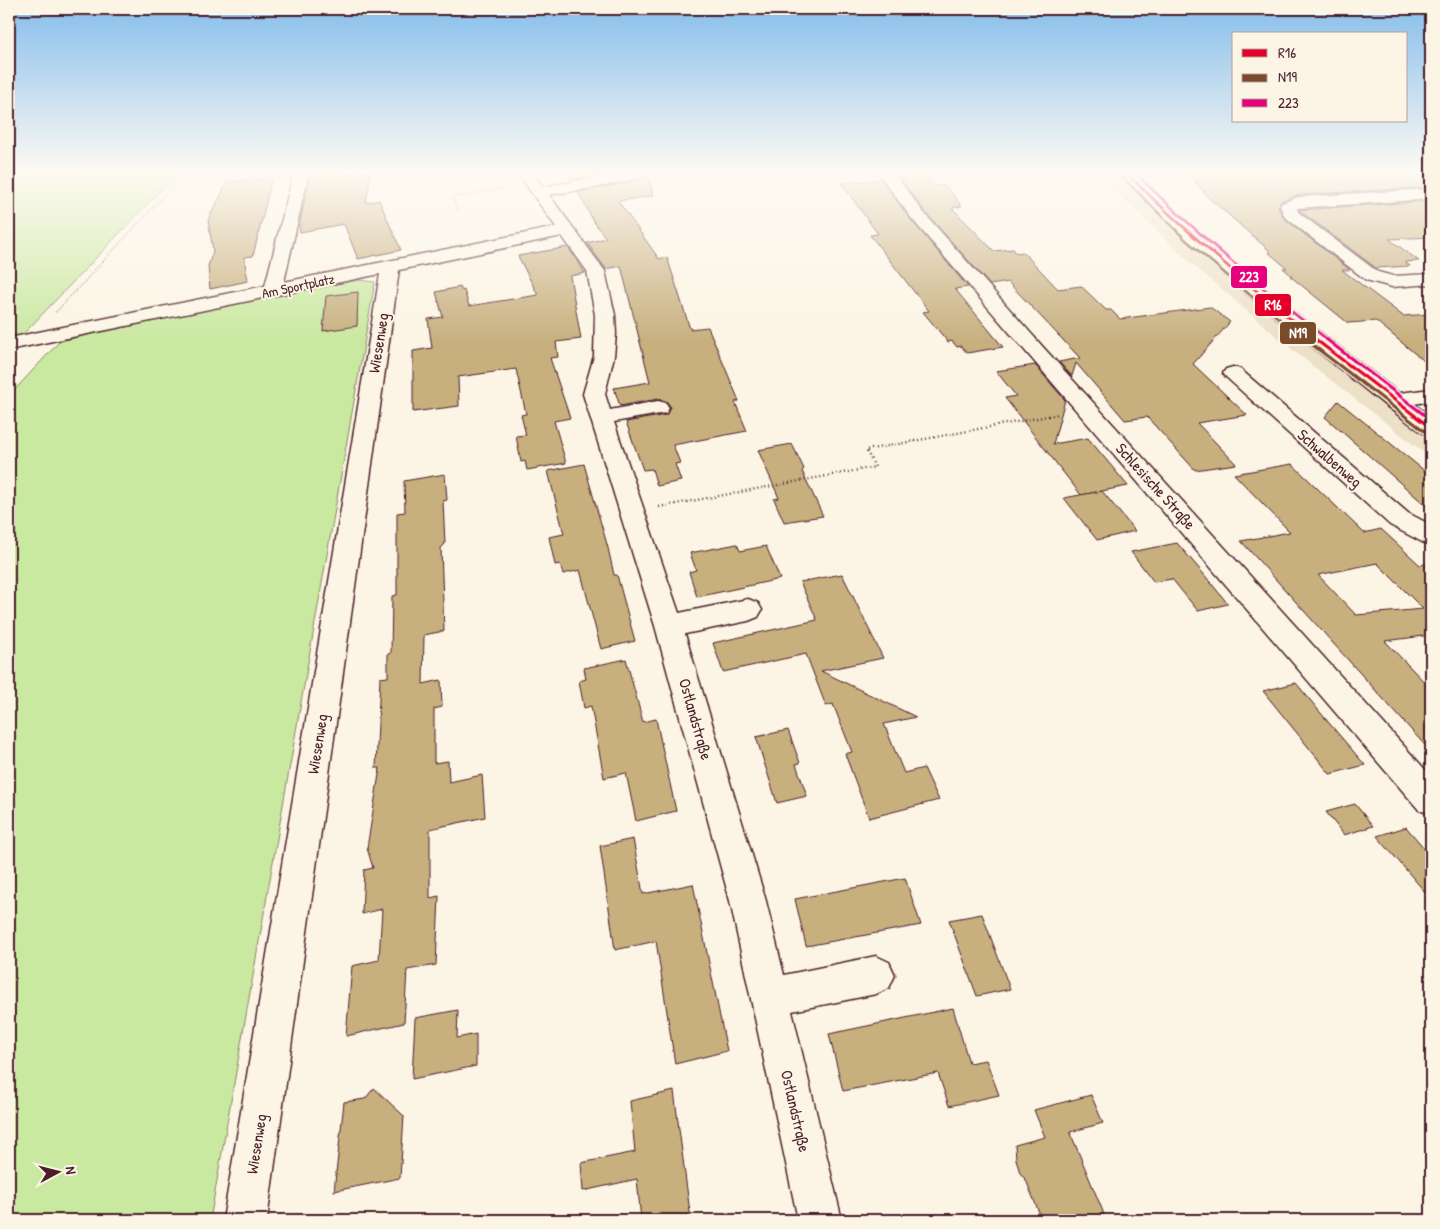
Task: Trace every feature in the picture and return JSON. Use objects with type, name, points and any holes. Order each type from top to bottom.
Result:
[{"type":"street","points":[[273,291],[288,228]]},
{"type":"street","name":"Schlesische Straße","points":[[929,228],[1431,799]]},
{"type":"street","points":[[1183,228],[1266,301],[1431,428]]},
{"type":"street","points":[[1310,228],[1372,276],[1392,282],[1431,279]]},
{"type":"street","name":"Am Sportplatz","points":[[9,344],[28,342],[567,230]]},
{"type":"street","name":"Ostlandstraße","points":[[567,230],[596,271],[605,315],[604,356],[594,394],[669,626],[748,900],[820,1220]]},
{"type":"street","name":"Wiesenweg","points":[[245,1220],[390,267]]},
{"type":"street","name":"Schwalbenweg","points":[[1233,373],[1399,518],[1431,536]]},
{"type":"street","points":[[1393,400],[1431,395]]},
{"type":"street","points":[[601,418],[658,408]]},
{"type":"street","points":[[669,626],[748,610]]},
{"type":"street","points":[[770,997],[876,975]]},
{"type":"path","points":[[28,342],[134,228]]},
{"type":"path","points":[[632,512],[875,467],[866,450],[1087,409]]},
{"type":"shaded area","points":[[1154,228],[1174,228],[1376,397],[1431,438],[1431,458],[1295,352],[1191,263]]},
{"type":"green space","points":[[9,228],[124,228],[9,349]]},
{"type":"green space","points":[[359,280],[375,282],[210,1220],[9,1220],[9,396],[60,341],[276,295]]},
{"type":"building","points":[[209,228],[260,228],[253,256],[244,257],[248,281],[210,289],[208,266],[213,251]]},
{"type":"building","points":[[299,228],[320,228],[300,232]]},
{"type":"building","points":[[346,228],[391,228],[401,250],[358,259]]},
{"type":"building","points":[[599,228],[637,228],[659,259],[667,257],[690,329],[708,327],[739,401],[735,402],[747,431],[673,445],[680,463],[675,464],[681,481],[657,486],[652,469],[643,470],[626,422],[666,415],[671,407],[666,401],[658,399],[620,406],[614,388],[650,382],[621,266],[606,269],[587,243],[606,238]]},
{"type":"building","points":[[874,228],[918,228],[968,287],[955,289],[1003,347],[967,353],[961,346],[957,347],[952,341],[948,342],[923,312],[929,311],[870,235],[878,234]]},
{"type":"building","points":[[940,228],[972,228],[994,251],[1013,249],[1016,253],[1023,252],[1058,289],[1081,286],[1106,310],[1111,310],[1120,319],[1210,307],[1230,322],[1193,364],[1247,415],[1197,423],[1236,464],[1195,470],[1147,417],[1125,420],[1076,363],[1072,376],[1059,362],[1080,358],[1008,282],[990,285]]},
{"type":"building","points":[[1244,228],[1297,228],[1350,270],[1342,270],[1403,316],[1431,314],[1431,367],[1376,321],[1348,323],[1290,276],[1292,276],[1283,268],[1287,268],[1268,252],[1271,252]]},
{"type":"building","points":[[1323,228],[1431,228],[1431,237],[1389,239],[1419,261],[1405,262],[1410,266],[1376,268]]},
{"type":"building","points":[[568,247],[585,273],[570,276],[581,339],[556,342],[558,357],[550,358],[570,418],[554,421],[566,463],[527,470],[525,461],[521,462],[516,436],[526,435],[521,415],[526,414],[516,369],[458,377],[459,406],[413,412],[413,351],[432,348],[428,319],[443,317],[436,292],[460,287],[462,291],[464,290],[469,306],[538,295],[518,256]]},
{"type":"building","points":[[358,292],[357,326],[323,331],[326,296]]},
{"type":"building","points":[[1035,365],[1065,400],[1053,444],[1088,438],[1128,486],[1081,495],[1005,398],[1016,396],[996,371]]},
{"type":"building","points":[[1338,401],[1431,476],[1431,510],[1325,417]]},
{"type":"building","points":[[792,444],[823,516],[784,522],[774,499],[779,498],[758,450]]},
{"type":"building","points":[[584,464],[614,575],[617,575],[635,641],[601,649],[580,570],[563,574],[560,564],[555,565],[549,537],[564,534],[548,471]]},
{"type":"building","points":[[1292,464],[1364,533],[1381,529],[1420,565],[1431,563],[1431,635],[1385,641],[1431,689],[1431,752],[1241,541],[1290,532],[1234,474]],"holes":[[[1377,563],[1423,609],[1356,615],[1318,575]]]},
{"type":"building","points":[[445,474],[447,500],[443,501],[445,544],[441,548],[444,631],[424,635],[423,684],[441,680],[442,707],[434,709],[434,763],[448,761],[449,782],[482,775],[485,817],[430,829],[430,898],[439,896],[436,965],[407,970],[404,1023],[346,1036],[352,966],[379,960],[382,909],[362,914],[364,870],[373,868],[367,848],[380,768],[376,768],[380,678],[388,677],[388,654],[391,653],[392,596],[397,595],[397,513],[405,512],[404,481]]},
{"type":"building","points":[[1102,491],[1135,531],[1097,540],[1064,498]]},
{"type":"building","points":[[1177,543],[1228,604],[1198,611],[1172,579],[1154,582],[1131,552]]},
{"type":"building","points":[[737,544],[740,551],[766,546],[780,579],[697,597],[689,572],[696,570],[690,553]]},
{"type":"building","points":[[842,574],[883,658],[821,671],[916,717],[884,724],[904,773],[924,768],[939,800],[869,818],[845,754],[852,752],[833,704],[826,706],[806,654],[723,672],[713,643],[817,620],[800,582]]},
{"type":"building","points":[[626,659],[643,722],[656,719],[676,811],[636,821],[626,773],[604,778],[591,706],[584,708],[579,681],[586,679],[584,668]]},
{"type":"building","points":[[1296,683],[1365,765],[1330,774],[1263,691]]},
{"type":"building","points":[[788,730],[800,763],[796,764],[807,796],[777,803],[756,737]]},
{"type":"building","points":[[1355,804],[1373,826],[1344,835],[1326,812]]},
{"type":"building","points":[[1406,827],[1431,856],[1431,899],[1377,836]]},
{"type":"building","points":[[633,839],[643,894],[693,884],[727,1051],[675,1064],[656,941],[615,950],[600,846]]},
{"type":"building","points":[[905,878],[921,925],[806,946],[795,899]]},
{"type":"building","points":[[982,914],[1010,989],[977,996],[949,920]]},
{"type":"building","points":[[953,1008],[969,1063],[986,1060],[999,1095],[949,1106],[938,1073],[843,1091],[829,1034]]},
{"type":"building","points":[[458,1010],[457,1038],[476,1034],[476,1066],[412,1079],[415,1018]]},
{"type":"building","points":[[374,1088],[404,1116],[400,1178],[334,1191],[344,1102],[365,1099]]},
{"type":"building","points":[[674,1091],[691,1220],[641,1220],[637,1179],[583,1191],[581,1163],[635,1152],[630,1101]]},
{"type":"building","points":[[1091,1095],[1103,1123],[1070,1132],[1104,1214],[1083,1220],[1042,1220],[1026,1180],[1020,1173],[1015,1145],[1045,1137],[1034,1110]]},
{"type":"transit line","name":"N19","points":[[1174,228],[1263,306],[1427,433]]},
{"type":"transit line","name":"R16","points":[[1183,228],[1267,301],[1431,428]]},
{"type":"transit line","name":"223","points":[[1192,228],[1271,296],[1431,420]]}]
